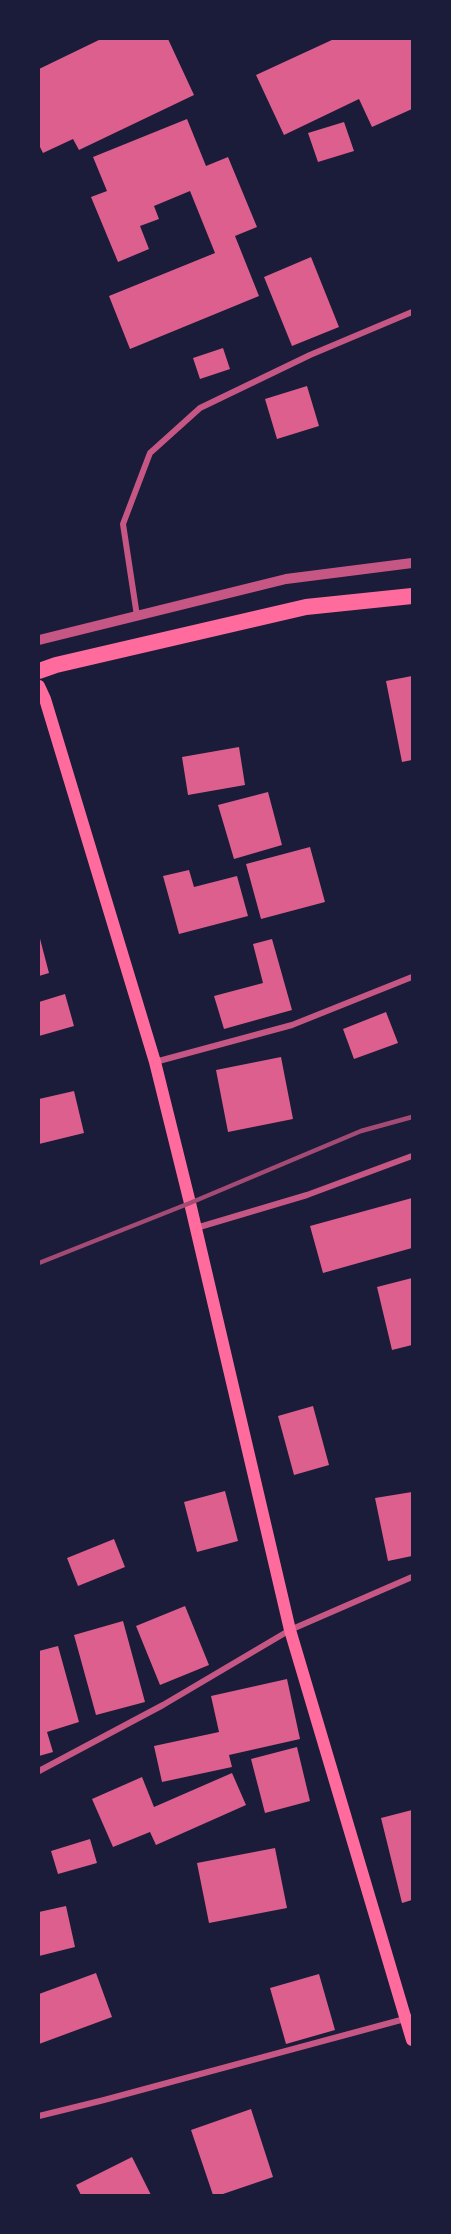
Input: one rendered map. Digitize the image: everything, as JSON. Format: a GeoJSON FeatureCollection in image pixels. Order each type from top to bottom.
{"type":"FeatureCollection","features":[{"type":"Feature","properties":{"kind":"highway"},"geometry":{"type":"LineString","coordinates":[[39,671],[67,662],[306,607],[412,596]]}},
{"type":"Feature","properties":{"kind":"main road"},"geometry":{"type":"LineString","coordinates":[[39,686],[45,699],[155,1062],[290,1630],[409,2018],[412,2040]]}},
{"type":"Feature","properties":{"kind":"street"},"geometry":{"type":"LineString","coordinates":[[136,616],[123,524],[150,453],[200,408],[310,355],[412,312]]}},
{"type":"Feature","properties":{"kind":"street"},"geometry":{"type":"LineString","coordinates":[[39,640],[286,579],[412,563]]}},
{"type":"Feature","properties":{"kind":"street"},"geometry":{"type":"LineString","coordinates":[[155,1062],[292,1024],[412,977]]}},
{"type":"Feature","properties":{"kind":"street"},"geometry":{"type":"LineString","coordinates":[[196,1228],[308,1195],[412,1156]]}},
{"type":"Feature","properties":{"kind":"street"},"geometry":{"type":"LineString","coordinates":[[39,1771],[164,1705],[290,1630],[412,1577]]}},
{"type":"Feature","properties":{"kind":"street"},"geometry":{"type":"LineString","coordinates":[[39,2116],[409,2018]]}},
{"type":"Feature","properties":{"kind":"building"},"geometry":{"type":"Polygon","coordinates":[[[101,39],[168,39],[194,95],[79,150],[73,139],[43,153],[39,145],[39,69],[101,39]]]}},
{"type":"Feature","properties":{"kind":"building"},"geometry":{"type":"Polygon","coordinates":[[[334,39],[412,39],[412,109],[372,127],[359,99],[284,135],[256,75],[334,39]]]}},
{"type":"Feature","properties":{"kind":"building"},"geometry":{"type":"Polygon","coordinates":[[[187,119],[206,166],[228,157],[257,227],[235,236],[259,296],[130,349],[109,296],[215,253],[190,191],[154,206],[159,219],[140,226],[149,249],[118,262],[91,197],[107,191],[93,157],[187,119]]]}},
{"type":"Feature","properties":{"kind":"building"},"geometry":{"type":"Polygon","coordinates":[[[344,122],[354,151],[318,162],[308,133],[344,122]]]}},
{"type":"Feature","properties":{"kind":"building"},"geometry":{"type":"Polygon","coordinates":[[[311,257],[339,327],[292,346],[264,277],[311,257]]]}},
{"type":"Feature","properties":{"kind":"building"},"geometry":{"type":"Polygon","coordinates":[[[223,348],[230,369],[200,379],[193,358],[223,348]]]}},
{"type":"Feature","properties":{"kind":"building"},"geometry":{"type":"Polygon","coordinates":[[[307,386],[319,426],[277,439],[265,399],[307,386]]]}},
{"type":"Feature","properties":{"kind":"building"},"geometry":{"type":"Polygon","coordinates":[[[412,676],[412,760],[402,762],[386,681],[412,676]]]}},
{"type":"Feature","properties":{"kind":"building"},"geometry":{"type":"Polygon","coordinates":[[[239,747],[245,785],[188,795],[182,757],[239,747]]]}},
{"type":"Feature","properties":{"kind":"building"},"geometry":{"type":"Polygon","coordinates":[[[268,792],[282,845],[234,859],[218,805],[268,792]]]}},
{"type":"Feature","properties":{"kind":"building"},"geometry":{"type":"Polygon","coordinates":[[[310,847],[325,902],[261,919],[246,864],[310,847]]]}},
{"type":"Feature","properties":{"kind":"building"},"geometry":{"type":"Polygon","coordinates":[[[189,870],[194,887],[237,876],[248,916],[179,934],[163,876],[189,870]]]}},
{"type":"Feature","properties":{"kind":"building"},"geometry":{"type":"Polygon","coordinates":[[[39,935],[49,973],[39,976],[39,935]]]}},
{"type":"Feature","properties":{"kind":"building"},"geometry":{"type":"Polygon","coordinates":[[[272,939],[292,1010],[224,1029],[214,996],[263,983],[253,944],[272,939]]]}},
{"type":"Feature","properties":{"kind":"building"},"geometry":{"type":"Polygon","coordinates":[[[65,994],[74,1026],[39,1036],[39,1002],[65,994]]]}},
{"type":"Feature","properties":{"kind":"building"},"geometry":{"type":"Polygon","coordinates":[[[386,1012],[398,1043],[354,1059],[343,1029],[386,1012]]]}},
{"type":"Feature","properties":{"kind":"building"},"geometry":{"type":"Polygon","coordinates":[[[281,1057],[293,1119],[228,1132],[216,1070],[281,1057]]]}},
{"type":"Feature","properties":{"kind":"building"},"geometry":{"type":"Polygon","coordinates":[[[74,1091],[84,1133],[39,1144],[39,1099],[74,1091]]]}},
{"type":"Feature","properties":{"kind":"building"},"geometry":{"type":"Polygon","coordinates":[[[412,1198],[412,1248],[323,1273],[310,1226],[412,1198]]]}},
{"type":"Feature","properties":{"kind":"building"},"geometry":{"type":"Polygon","coordinates":[[[412,1278],[412,1345],[392,1350],[377,1287],[412,1278]]]}},
{"type":"Feature","properties":{"kind":"building"},"geometry":{"type":"Polygon","coordinates":[[[313,1406],[329,1465],[294,1475],[278,1416],[313,1406]]]}},
{"type":"Feature","properties":{"kind":"building"},"geometry":{"type":"Polygon","coordinates":[[[225,1491],[238,1541],[197,1552],[184,1502],[225,1491]]]}},
{"type":"Feature","properties":{"kind":"building"},"geometry":{"type":"Polygon","coordinates":[[[412,1492],[412,1556],[388,1561],[375,1498],[412,1492]]]}},
{"type":"Feature","properties":{"kind":"building"},"geometry":{"type":"Polygon","coordinates":[[[114,1539],[125,1567],[78,1586],[67,1558],[114,1539]]]}},
{"type":"Feature","properties":{"kind":"building"},"geometry":{"type":"Polygon","coordinates":[[[185,1606],[209,1665],[160,1685],[136,1626],[185,1606]]]}},
{"type":"Feature","properties":{"kind":"building"},"geometry":{"type":"Polygon","coordinates":[[[123,1621],[145,1702],[96,1715],[74,1635],[123,1621]]]}},
{"type":"Feature","properties":{"kind":"building"},"geometry":{"type":"Polygon","coordinates":[[[58,1646],[79,1722],[47,1732],[53,1752],[39,1756],[39,1651],[58,1646]]]}},
{"type":"Feature","properties":{"kind":"building"},"geometry":{"type":"Polygon","coordinates":[[[287,1679],[300,1739],[229,1755],[232,1767],[162,1782],[154,1746],[219,1732],[211,1696],[287,1679]]]}},
{"type":"Feature","properties":{"kind":"building"},"geometry":{"type":"Polygon","coordinates":[[[297,1747],[310,1801],[265,1813],[251,1759],[297,1747]]]}},
{"type":"Feature","properties":{"kind":"building"},"geometry":{"type":"Polygon","coordinates":[[[232,1773],[246,1805],[156,1845],[150,1832],[113,1847],[92,1799],[142,1777],[154,1807],[232,1773]]]}},
{"type":"Feature","properties":{"kind":"building"},"geometry":{"type":"Polygon","coordinates":[[[412,1810],[412,1900],[402,1903],[381,1818],[412,1810]]]}},
{"type":"Feature","properties":{"kind":"building"},"geometry":{"type":"Polygon","coordinates":[[[90,1839],[97,1863],[58,1874],[51,1851],[90,1839]]]}},
{"type":"Feature","properties":{"kind":"building"},"geometry":{"type":"Polygon","coordinates":[[[275,1848],[287,1908],[209,1923],[197,1863],[275,1848]]]}},
{"type":"Feature","properties":{"kind":"building"},"geometry":{"type":"Polygon","coordinates":[[[66,1906],[75,1947],[39,1956],[39,1912],[66,1906]]]}},
{"type":"Feature","properties":{"kind":"building"},"geometry":{"type":"Polygon","coordinates":[[[96,1973],[112,2017],[39,2044],[39,1994],[96,1973]]]}},
{"type":"Feature","properties":{"kind":"building"},"geometry":{"type":"Polygon","coordinates":[[[319,1974],[335,2030],[286,2044],[270,1988],[319,1974]]]}},
{"type":"Feature","properties":{"kind":"building"},"geometry":{"type":"Polygon","coordinates":[[[251,2109],[273,2177],[220,2195],[213,2195],[191,2130],[251,2109]]]}},
{"type":"Feature","properties":{"kind":"building"},"geometry":{"type":"Polygon","coordinates":[[[132,2157],[151,2195],[81,2195],[76,2185],[132,2157]]]}},
{"type":"Feature","properties":{"kind":"railway"},"geometry":{"type":"LineString","coordinates":[[39,1263],[361,1131],[412,1117]]}}]}
